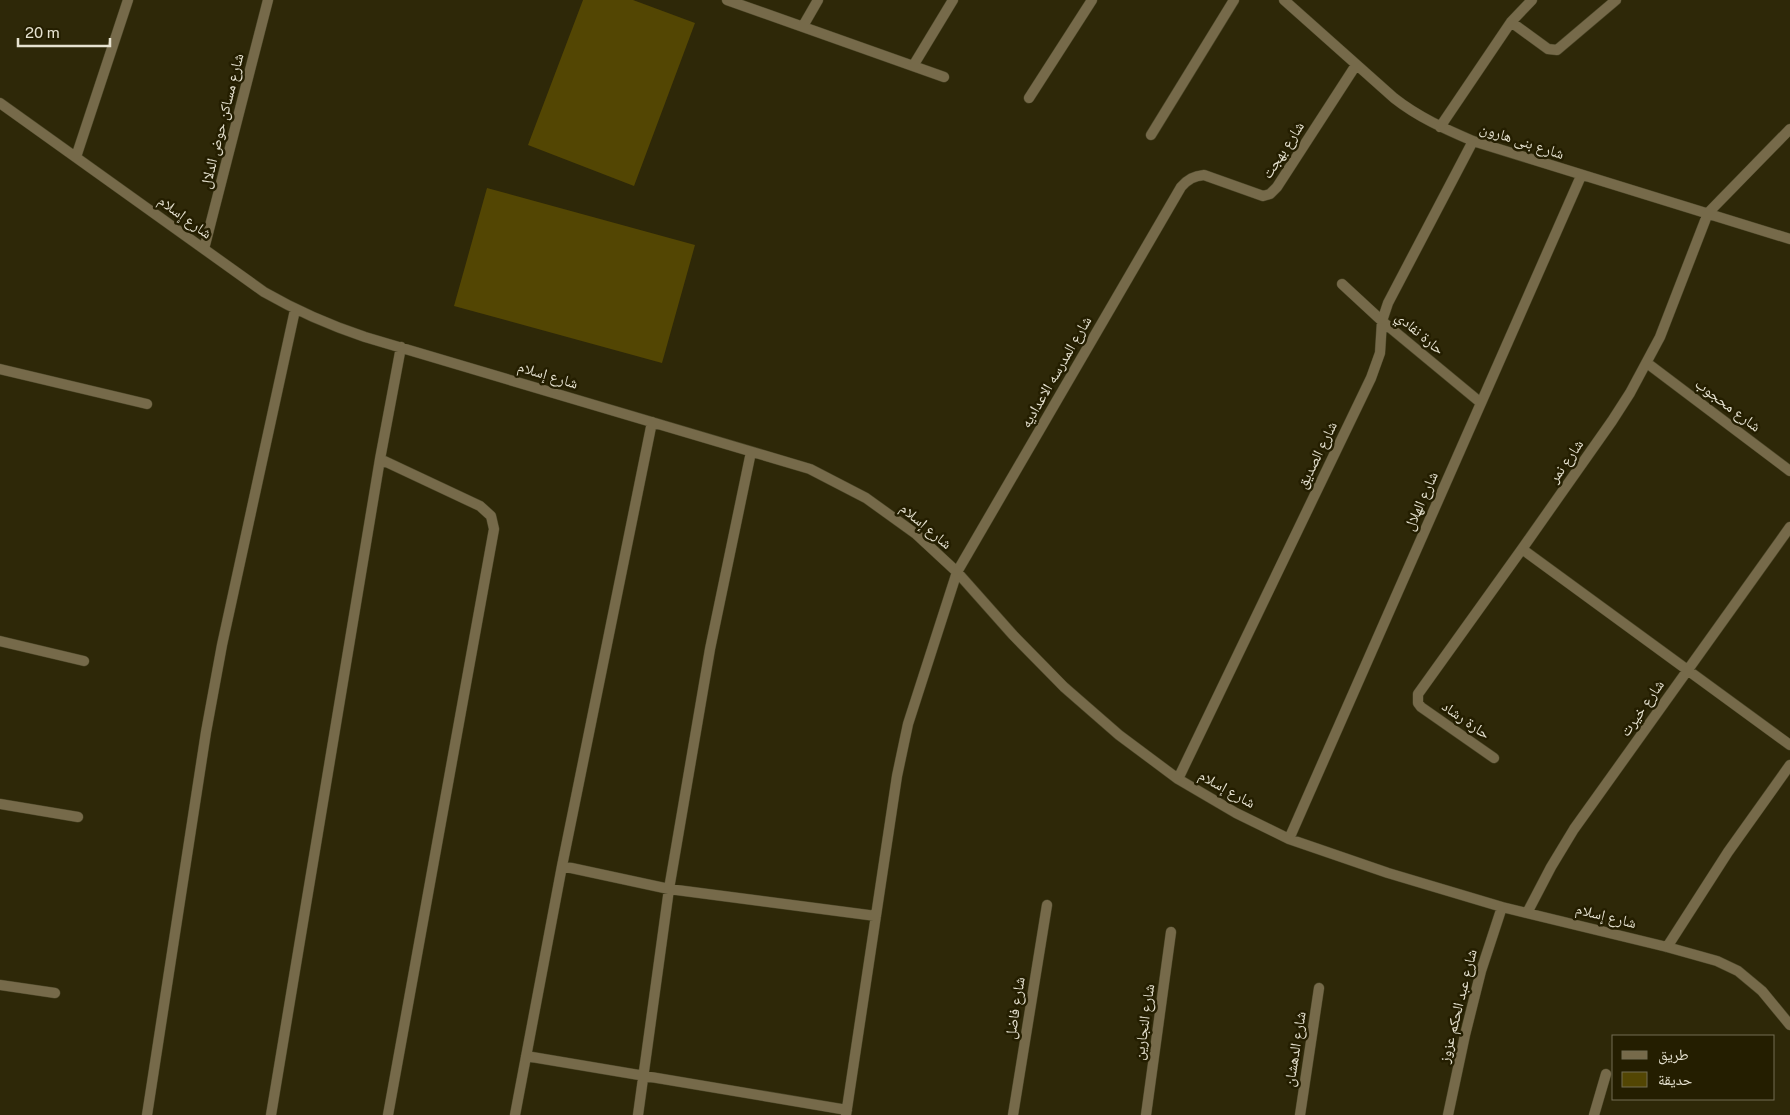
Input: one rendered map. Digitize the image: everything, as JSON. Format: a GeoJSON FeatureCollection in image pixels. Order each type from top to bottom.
{"type":"FeatureCollection","features":[{"type":"Feature","properties":{"kind":"street"},"geometry":{"type":"LineString","coordinates":[[76,156],[128,0]]}},
{"type":"Feature","properties":{"kind":"street","name":"شارع مساكن حوض الدلال"},"geometry":{"type":"LineString","coordinates":[[204,249],[268,0]]}},
{"type":"Feature","properties":{"kind":"street"},"geometry":{"type":"LineString","coordinates":[[727,0],[944,77]]}},
{"type":"Feature","properties":{"kind":"street"},"geometry":{"type":"LineString","coordinates":[[803,26],[818,0]]}},
{"type":"Feature","properties":{"kind":"street"},"geometry":{"type":"LineString","coordinates":[[913,66],[953,0]]}},
{"type":"Feature","properties":{"kind":"street"},"geometry":{"type":"LineString","coordinates":[[1029,98],[1092,0]]}},
{"type":"Feature","properties":{"kind":"street"},"geometry":{"type":"LineString","coordinates":[[1151,135],[1234,0]]}},
{"type":"Feature","properties":{"kind":"street"},"geometry":{"type":"LineString","coordinates":[[1440,126],[1511,22],[1532,0]]}},
{"type":"Feature","properties":{"kind":"street"},"geometry":{"type":"LineString","coordinates":[[1511,22],[1548,49],[1557,50],[1616,0]]}},
{"type":"Feature","properties":{"kind":"street","name":"شارع بنى هارون"},"geometry":{"type":"LineString","coordinates":[[1288,1],[1356,65],[1412,112],[1440,126],[1473,141],[1790,240]]}},
{"type":"Feature","properties":{"kind":"street","name":"شارع بهجت"},"geometry":{"type":"LineString","coordinates":[[1181,186],[1195,176],[1204,175],[1263,196],[1270,194],[1277,187],[1356,65]]}},
{"type":"Feature","properties":{"kind":"street","name":"شارع إسلام"},"geometry":{"type":"LineString","coordinates":[[0,102],[264,292],[295,310],[330,325],[810,470],[866,498],[916,534],[958,572],[1013,636],[1064,687],[1120,735],[1178,779],[1236,813],[1289,839],[1388,873],[1527,913],[1717,961],[1738,971],[1762,992],[1789,1022]]}},
{"type":"Feature","properties":{"kind":"street"},"geometry":{"type":"LineString","coordinates":[[1708,213],[1790,129]]}},
{"type":"Feature","properties":{"kind":"street","name":"شارع الصديق"},"geometry":{"type":"LineString","coordinates":[[1178,779],[1371,378],[1380,353],[1382,320],[1388,303],[1473,141]]}},
{"type":"Feature","properties":{"kind":"street","name":"شارع الهلال"},"geometry":{"type":"LineString","coordinates":[[1289,839],[1581,176]]}},
{"type":"Feature","properties":{"kind":"street","name":"شارع المدرسه الاعداديه"},"geometry":{"type":"LineString","coordinates":[[846,1112],[897,776],[908,724],[958,572],[1181,186]]}},
{"type":"Feature","properties":{"kind":"street","name":"شارع نمر"},"geometry":{"type":"LineString","coordinates":[[1421,707],[1418,703],[1418,694],[1612,421],[1647,363],[1671,310],[1708,213]]}},
{"type":"Feature","properties":{"kind":"street","name":"حارة نفادي"},"geometry":{"type":"LineString","coordinates":[[1342,284],[1481,403]]}},
{"type":"Feature","properties":{"kind":"street"},"geometry":{"type":"LineString","coordinates":[[147,1115],[206,732],[222,645],[295,310]]}},
{"type":"Feature","properties":{"kind":"street"},"geometry":{"type":"LineString","coordinates":[[271,1115],[380,459],[401,347]]}},
{"type":"Feature","properties":{"kind":"street","name":"شارع محجوب"},"geometry":{"type":"LineString","coordinates":[[1647,363],[1790,471]]}},
{"type":"Feature","properties":{"kind":"street"},"geometry":{"type":"LineString","coordinates":[[0,369],[147,404]]}},
{"type":"Feature","properties":{"kind":"street"},"geometry":{"type":"LineString","coordinates":[[515,1115],[562,866],[652,422]]}},
{"type":"Feature","properties":{"kind":"street"},"geometry":{"type":"LineString","coordinates":[[638,1115],[669,889],[710,649],[751,452]]}},
{"type":"Feature","properties":{"kind":"street"},"geometry":{"type":"LineString","coordinates":[[380,459],[480,506],[491,516],[494,529],[388,1115]]}},
{"type":"Feature","properties":{"kind":"street","name":"شارع خيرت"},"geometry":{"type":"LineString","coordinates":[[1527,913],[1551,867],[1574,829],[1790,527]]}},
{"type":"Feature","properties":{"kind":"street"},"geometry":{"type":"LineString","coordinates":[[1522,549],[1790,745]]}},
{"type":"Feature","properties":{"kind":"street"},"geometry":{"type":"LineString","coordinates":[[0,641],[84,661]]}},
{"type":"Feature","properties":{"kind":"street","name":"حارة رشاد"},"geometry":{"type":"LineString","coordinates":[[1421,707],[1494,758]]}},
{"type":"Feature","properties":{"kind":"street"},"geometry":{"type":"LineString","coordinates":[[1667,947],[1728,852],[1790,765]]}},
{"type":"Feature","properties":{"kind":"street"},"geometry":{"type":"LineString","coordinates":[[0,804],[78,817]]}},
{"type":"Feature","properties":{"kind":"street"},"geometry":{"type":"LineString","coordinates":[[562,866],[669,889],[876,916]]}},
{"type":"Feature","properties":{"kind":"street","name":"شارع فاضل"},"geometry":{"type":"LineString","coordinates":[[1013,1115],[1047,905]]}},
{"type":"Feature","properties":{"kind":"street","name":"شارع عبد الحكم عزوز"},"geometry":{"type":"LineString","coordinates":[[1448,1115],[1476,989],[1502,906]]}},
{"type":"Feature","properties":{"kind":"street","name":"شارع النجارين"},"geometry":{"type":"LineString","coordinates":[[1146,1115],[1171,932]]}},
{"type":"Feature","properties":{"kind":"street"},"geometry":{"type":"LineString","coordinates":[[0,985],[55,993]]}},
{"type":"Feature","properties":{"kind":"street","name":"شارع الدهشان"},"geometry":{"type":"LineString","coordinates":[[1300,1115],[1319,988]]}},
{"type":"Feature","properties":{"kind":"street"},"geometry":{"type":"LineString","coordinates":[[526,1056],[644,1075],[846,1112]]}},
{"type":"Feature","properties":{"kind":"street"},"geometry":{"type":"LineString","coordinates":[[1594,1115],[1606,1074]]}},
{"type":"Feature","properties":{"kind":"green space"},"geometry":{"type":"Polygon","coordinates":[[[583,0],[633,0],[695,23],[634,186],[528,145],[583,0]]]}},
{"type":"Feature","properties":{"kind":"green space"},"geometry":{"type":"Polygon","coordinates":[[[487,188],[695,245],[662,363],[454,306],[487,188]]]}}]}
